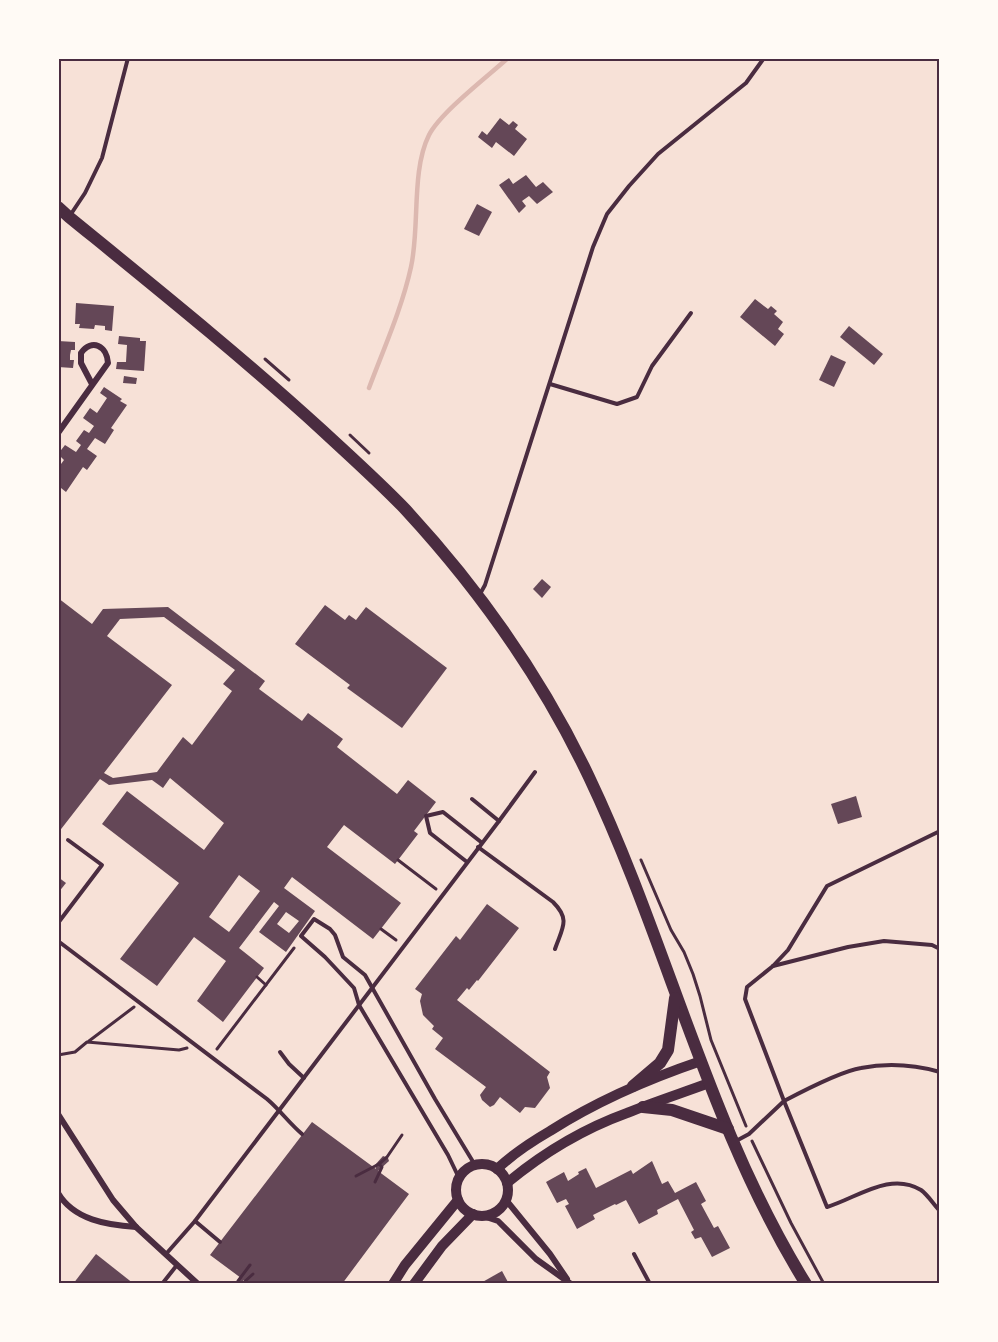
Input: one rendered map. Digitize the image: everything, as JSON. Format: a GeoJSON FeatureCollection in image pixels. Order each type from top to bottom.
{"type":"FeatureCollection","features":[{"type":"Feature","properties":{"kind":"main road"},"geometry":{"type":"LineString","coordinates":[[58,207],[64,215],[268,381],[362,467],[422,529],[479,598],[541,689],[588,775],[607,816],[728,1129],[759,1197],[806,1284]]}},
{"type":"Feature","properties":{"kind":"main road"},"geometry":{"type":"LineString","coordinates":[[633,1086],[660,1063],[668,1050],[676,994]]}},
{"type":"Feature","properties":{"kind":"main road"},"geometry":{"type":"LineString","coordinates":[[643,1107],[672,1110],[728,1129]]}},
{"type":"Feature","properties":{"kind":"street"},"geometry":{"type":"LineString","coordinates":[[58,433],[108,363],[107,353],[102,348],[93,345],[84,348],[81,353],[81,363],[92,384]]}},
{"type":"Feature","properties":{"kind":"street"},"geometry":{"type":"LineString","coordinates":[[497,1168],[515,1153],[573,1116],[633,1086],[700,1061]]}},
{"type":"Feature","properties":{"kind":"street"},"geometry":{"type":"LineString","coordinates":[[507,1182],[533,1161],[553,1149],[617,1117],[709,1083]]}},
{"type":"Feature","properties":{"kind":"street"},"geometry":{"type":"LineString","coordinates":[[58,1114],[113,1200],[136,1227],[198,1284]]}},
{"type":"Feature","properties":{"kind":"street"},"geometry":{"type":"LineString","coordinates":[[414,1284],[442,1246],[478,1215],[492,1214],[501,1209],[506,1200],[507,1182],[497,1168],[490,1165],[475,1165],[459,1178],[456,1189],[458,1200],[464,1209],[478,1215],[498,1221],[536,1259],[570,1283]]}},
{"type":"Feature","properties":{"kind":"street"},"geometry":{"type":"LineString","coordinates":[[58,1193],[70,1209],[88,1217],[111,1225],[136,1227]]}},
{"type":"Feature","properties":{"kind":"street"},"geometry":{"type":"LineString","coordinates":[[393,1284],[405,1265],[458,1200]]}},
{"type":"Feature","properties":{"kind":"street"},"geometry":{"type":"LineString","coordinates":[[506,1200],[550,1254],[570,1283]]}},
{"type":"Feature","properties":{"kind":"lane"},"geometry":{"type":"LineString","coordinates":[[64,215],[85,193],[102,158],[128,58]]}},
{"type":"Feature","properties":{"kind":"lane"},"geometry":{"type":"LineString","coordinates":[[479,598],[593,247],[608,214],[658,154],[746,83],[764,58]]}},
{"type":"Feature","properties":{"kind":"lane"},"geometry":{"type":"LineString","coordinates":[[550,384],[617,404],[637,397],[652,366],[692,313]]}},
{"type":"Feature","properties":{"kind":"lane"},"geometry":{"type":"LineString","coordinates":[[166,1255],[195,1221],[535,772]]}},
{"type":"Feature","properties":{"kind":"lane"},"geometry":{"type":"LineString","coordinates":[[472,799],[499,821]]}},
{"type":"Feature","properties":{"kind":"lane"},"geometry":{"type":"LineString","coordinates":[[467,862],[430,833],[426,816],[443,813],[560,908],[564,916],[564,924],[555,949]]}},
{"type":"Feature","properties":{"kind":"lane"},"geometry":{"type":"LineString","coordinates":[[939,831],[827,886],[788,950],[773,966],[747,987],[745,999],[827,1207],[880,1186],[899,1182],[921,1191],[939,1211]]}},
{"type":"Feature","properties":{"kind":"lane"},"geometry":{"type":"LineString","coordinates":[[58,923],[102,865],[69,840]]}},
{"type":"Feature","properties":{"kind":"lane"},"geometry":{"type":"LineString","coordinates":[[459,1178],[448,1155],[358,1005],[354,988],[325,957],[301,936],[314,919],[330,929],[335,935],[343,957],[366,975],[435,1099],[475,1165]]}},
{"type":"Feature","properties":{"kind":"lane"},"geometry":{"type":"LineString","coordinates":[[58,941],[279,1109],[285,1119],[302,1134]]}},
{"type":"Feature","properties":{"kind":"lane"},"geometry":{"type":"LineString","coordinates":[[773,966],[848,947],[884,941],[932,945],[939,949]]}},
{"type":"Feature","properties":{"kind":"lane"},"geometry":{"type":"LineString","coordinates":[[280,1052],[304,1078]]}},
{"type":"Feature","properties":{"kind":"lane"},"geometry":{"type":"LineString","coordinates":[[734,1142],[749,1134],[784,1101],[860,1068],[920,1066],[939,1072]]}},
{"type":"Feature","properties":{"kind":"lane"},"geometry":{"type":"LineString","coordinates":[[195,1221],[220,1242]]}},
{"type":"Feature","properties":{"kind":"lane"},"geometry":{"type":"LineString","coordinates":[[634,1254],[650,1284]]}},
{"type":"Feature","properties":{"kind":"lane"},"geometry":{"type":"LineString","coordinates":[[162,1284],[177,1265]]}},
{"type":"Feature","properties":{"kind":"path"},"geometry":{"type":"LineString","coordinates":[[261,356],[293,384]]}},
{"type":"Feature","properties":{"kind":"path"},"geometry":{"type":"LineString","coordinates":[[346,432],[369,453]]}},
{"type":"Feature","properties":{"kind":"path"},"geometry":{"type":"LineString","coordinates":[[640,856],[671,930],[693,974],[711,1040],[749,1134],[824,1284]]}},
{"type":"Feature","properties":{"kind":"path"},"geometry":{"type":"LineString","coordinates":[[398,860],[442,894]]}},
{"type":"Feature","properties":{"kind":"path"},"geometry":{"type":"LineString","coordinates":[[381,928],[404,946]]}},
{"type":"Feature","properties":{"kind":"path"},"geometry":{"type":"LineString","coordinates":[[211,1057],[294,948]]}},
{"type":"Feature","properties":{"kind":"path"},"geometry":{"type":"LineString","coordinates":[[257,977],[266,985]]}},
{"type":"Feature","properties":{"kind":"path"},"geometry":{"type":"LineString","coordinates":[[58,1055],[75,1052],[141,1003]]}},
{"type":"Feature","properties":{"kind":"path"},"geometry":{"type":"LineString","coordinates":[[87,1042],[179,1050],[197,1046]]}},
{"type":"Feature","properties":{"kind":"path"},"geometry":{"type":"LineString","coordinates":[[356,1176],[387,1157],[402,1135]]}},
{"type":"Feature","properties":{"kind":"path"},"geometry":{"type":"LineString","coordinates":[[375,1182],[382,1167],[379,1164]]}},
{"type":"Feature","properties":{"kind":"path"},"geometry":{"type":"LineString","coordinates":[[250,1265],[238,1281],[242,1284],[253,1274]]}},
{"type":"Feature","properties":{"kind":"building"},"geometry":{"type":"Polygon","coordinates":[[[500,118],[509,125],[513,121],[518,125],[515,129],[527,139],[514,156],[496,142],[492,148],[478,137],[482,131],[487,135],[500,118]]]}},
{"type":"Feature","properties":{"kind":"building"},"geometry":{"type":"Polygon","coordinates":[[[526,175],[536,187],[543,182],[553,192],[537,204],[529,196],[522,201],[526,206],[519,213],[499,185],[509,178],[513,184],[526,175]]]}},
{"type":"Feature","properties":{"kind":"building"},"geometry":{"type":"Polygon","coordinates":[[[477,204],[492,212],[479,236],[464,229],[477,204]]]}},
{"type":"Feature","properties":{"kind":"building"},"geometry":{"type":"Polygon","coordinates":[[[755,299],[768,309],[771,306],[777,311],[774,314],[783,322],[778,329],[784,334],[775,346],[740,317],[755,299]]]}},
{"type":"Feature","properties":{"kind":"building"},"geometry":{"type":"Polygon","coordinates":[[[76,303],[114,306],[112,331],[105,330],[105,326],[95,325],[94,329],[79,328],[80,324],[75,324],[76,303]]]}},
{"type":"Feature","properties":{"kind":"building"},"geometry":{"type":"Polygon","coordinates":[[[849,326],[883,354],[874,365],[840,337],[849,326]]]}},
{"type":"Feature","properties":{"kind":"building"},"geometry":{"type":"Polygon","coordinates":[[[119,336],[140,338],[140,341],[146,341],[144,371],[116,369],[117,362],[126,362],[127,345],[118,344],[119,336]]]}},
{"type":"Feature","properties":{"kind":"building"},"geometry":{"type":"Polygon","coordinates":[[[58,341],[75,342],[75,350],[71,350],[70,355],[70,360],[74,360],[73,368],[58,367],[58,341]]]}},
{"type":"Feature","properties":{"kind":"building"},"geometry":{"type":"Polygon","coordinates":[[[831,355],[846,362],[834,387],[819,380],[831,355]]]}},
{"type":"Feature","properties":{"kind":"building"},"geometry":{"type":"Polygon","coordinates":[[[124,376],[137,378],[136,384],[123,383],[124,376]]]}},
{"type":"Feature","properties":{"kind":"building"},"geometry":{"type":"Polygon","coordinates":[[[104,387],[127,405],[111,428],[114,430],[105,444],[95,438],[87,449],[97,456],[87,470],[83,467],[66,492],[61,488],[58,492],[58,468],[64,460],[58,454],[65,445],[76,452],[81,445],[76,441],[84,430],[89,433],[94,426],[83,418],[90,408],[97,413],[107,398],[100,393],[104,387]]]}},
{"type":"Feature","properties":{"kind":"building"},"geometry":{"type":"Polygon","coordinates":[[[542,579],[551,587],[542,598],[533,589],[542,579]]]}},
{"type":"Feature","properties":{"kind":"building"},"geometry":{"type":"Polygon","coordinates":[[[58,598],[92,624],[103,609],[168,607],[265,681],[259,689],[302,721],[308,713],[343,739],[337,747],[397,794],[408,780],[436,802],[414,831],[418,834],[395,864],[344,825],[327,847],[401,903],[373,939],[292,877],[284,888],[315,911],[286,952],[259,932],[279,906],[274,902],[239,948],[264,968],[223,1022],[197,1001],[226,961],[194,937],[157,986],[120,959],[179,883],[102,824],[127,791],[204,850],[224,823],[170,778],[163,788],[152,780],[109,785],[100,779],[58,833],[58,598]],[[164,617],[120,619],[107,636],[172,685],[104,773],[113,778],[157,772],[183,737],[192,745],[232,691],[223,684],[235,670],[164,617]],[[239,875],[209,917],[229,932],[260,891],[239,875]],[[286,912],[277,924],[289,933],[299,921],[286,912]]]}},
{"type":"Feature","properties":{"kind":"building"},"geometry":{"type":"Polygon","coordinates":[[[325,605],[345,620],[349,615],[356,620],[366,607],[447,668],[402,728],[347,688],[350,685],[295,644],[325,605]]]}},
{"type":"Feature","properties":{"kind":"building"},"geometry":{"type":"Polygon","coordinates":[[[856,796],[862,817],[838,824],[831,804],[856,796]]]}},
{"type":"Feature","properties":{"kind":"building"},"geometry":{"type":"Polygon","coordinates":[[[58,877],[66,883],[58,893],[58,877]]]}},
{"type":"Feature","properties":{"kind":"building"},"geometry":{"type":"Polygon","coordinates":[[[487,904],[519,928],[478,981],[469,990],[467,988],[457,1000],[550,1072],[547,1077],[550,1088],[535,1108],[525,1107],[520,1113],[500,1097],[490,1107],[480,1095],[486,1087],[435,1049],[443,1038],[432,1029],[434,1026],[423,1015],[420,1001],[422,994],[415,989],[456,936],[460,940],[487,904]]]}},
{"type":"Feature","properties":{"kind":"building"},"geometry":{"type":"Polygon","coordinates":[[[312,1122],[376,1169],[375,1165],[383,1156],[388,1158],[389,1161],[378,1171],[409,1194],[342,1284],[248,1284],[243,1280],[243,1284],[234,1284],[241,1278],[210,1255],[312,1122]]]}},
{"type":"Feature","properties":{"kind":"building"},"geometry":{"type":"Polygon","coordinates":[[[652,1161],[662,1184],[668,1181],[675,1193],[696,1182],[706,1201],[701,1204],[714,1228],[718,1226],[730,1248],[712,1257],[701,1237],[695,1239],[691,1232],[694,1230],[678,1199],[657,1210],[658,1214],[639,1224],[626,1200],[593,1215],[595,1219],[577,1229],[565,1206],[569,1204],[566,1199],[557,1203],[546,1182],[564,1172],[568,1181],[586,1168],[596,1188],[631,1170],[633,1174],[652,1161]]]}},
{"type":"Feature","properties":{"kind":"building"},"geometry":{"type":"Polygon","coordinates":[[[96,1254],[134,1284],[73,1284],[96,1254]]]}},
{"type":"Feature","properties":{"kind":"building"},"geometry":{"type":"Polygon","coordinates":[[[502,1271],[509,1284],[479,1284],[502,1271]]]}},
{"type":"Feature","properties":{"kind":"waterway"},"geometry":{"type":"LineString","coordinates":[[369,388],[398,313],[411,267],[423,149],[429,135],[443,116],[508,58]]}}]}
